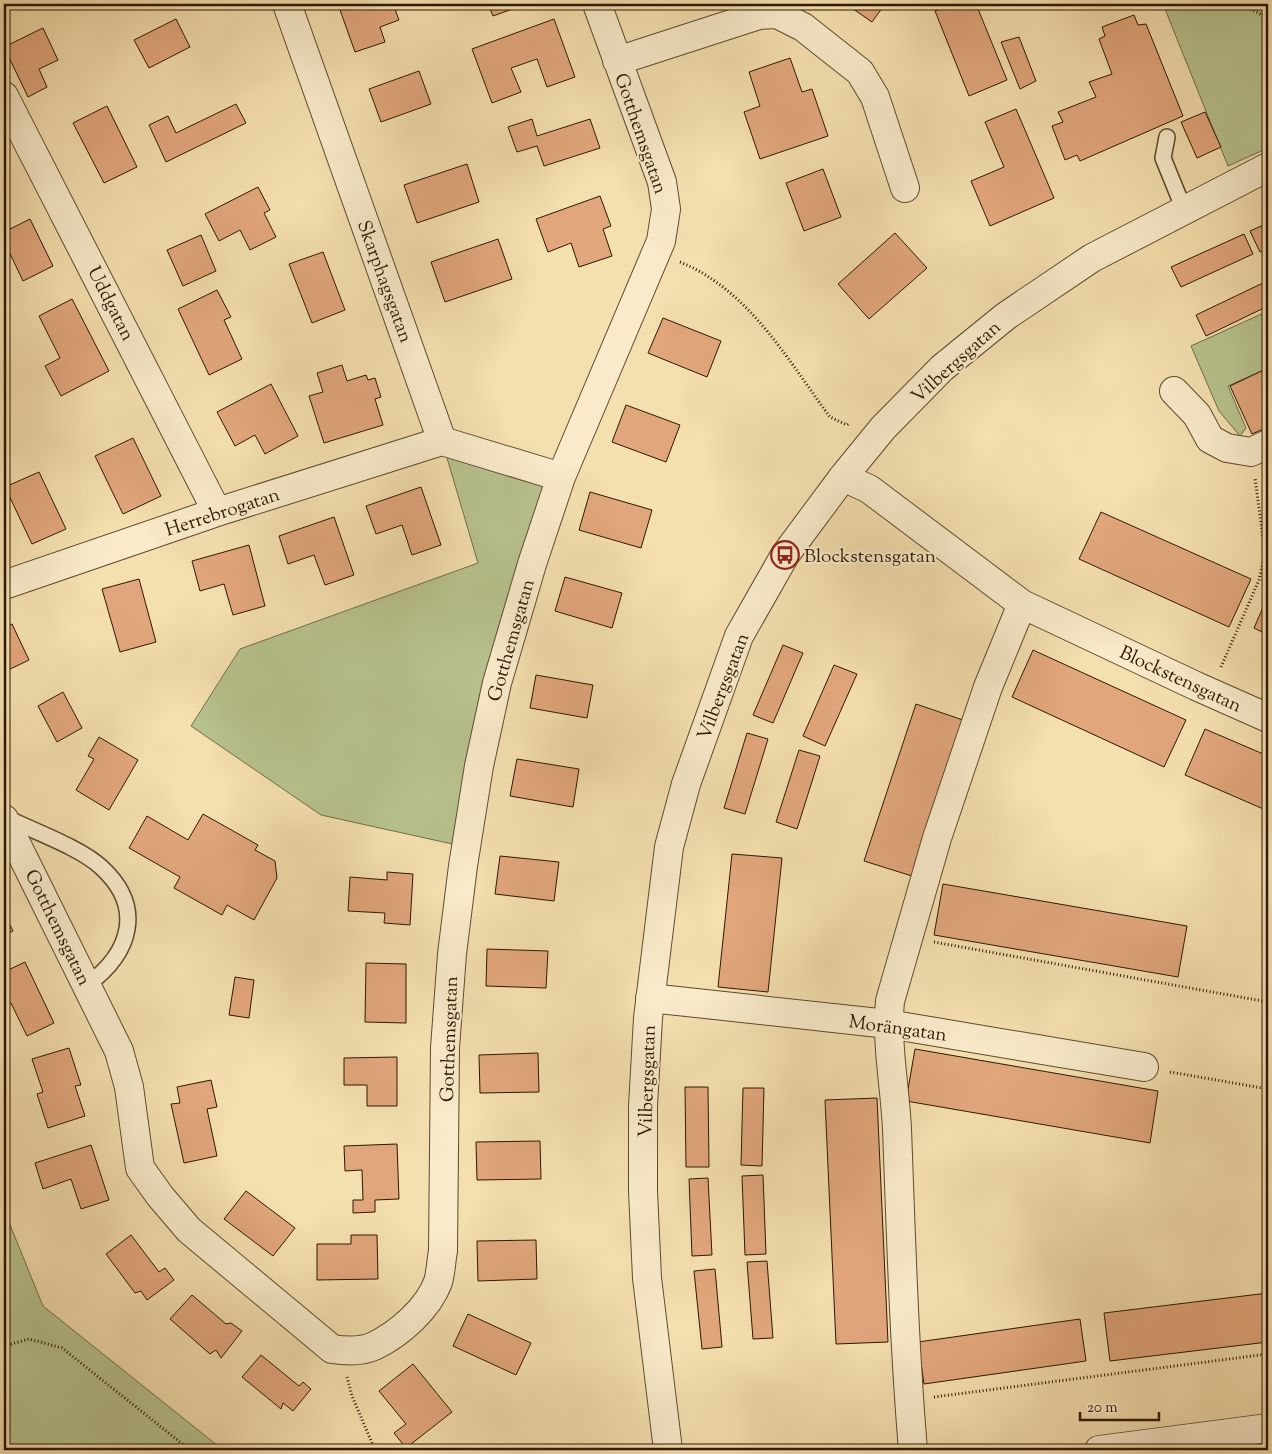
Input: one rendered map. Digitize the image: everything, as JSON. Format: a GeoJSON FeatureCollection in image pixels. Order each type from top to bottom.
{"type":"FeatureCollection","features":[{"type":"Feature","properties":{"kind":"street","name":"Skarphagsgatan"},"geometry":{"type":"LineString","coordinates":[[287,4],[442,441]]}},
{"type":"Feature","properties":{"kind":"street","name":"Gotthemsgatan"},"geometry":{"type":"LineString","coordinates":[[4,818],[120,1051],[129,1087],[140,1168],[189,1230],[332,1349],[349,1351],[372,1347],[411,1320],[427,1303],[438,1281],[442,1251],[445,1048],[452,954],[463,866],[479,766],[497,683],[532,564],[561,477],[661,241],[666,209],[662,182],[597,4]]}},
{"type":"Feature","properties":{"kind":"street","name":"Gotthemsgatan"},"geometry":{"type":"LineString","coordinates":[[617,60],[759,15],[777,14],[803,27],[860,72],[875,96],[905,188]]}},
{"type":"Feature","properties":{"kind":"street","name":"Uddgatan"},"geometry":{"type":"LineString","coordinates":[[4,96],[218,512]]}},
{"type":"Feature","properties":{"kind":"street","name":"Vilbergsgatan"},"geometry":{"type":"LineString","coordinates":[[668,1450],[647,1278],[644,1210],[643,1106],[650,998],[669,848],[686,784],[712,706],[739,636],[785,555],[843,477],[880,431],[942,368],[1006,316],[1092,258],[1185,212],[1268,167]]}},
{"type":"Feature","properties":{"kind":"street"},"geometry":{"type":"LineString","coordinates":[[1174,391],[1197,415],[1210,439],[1227,448],[1260,448]]}},
{"type":"Feature","properties":{"kind":"street"},"geometry":{"type":"LineString","coordinates":[[442,441],[561,477]]}},
{"type":"Feature","properties":{"kind":"street","name":"Herrebrogatan"},"geometry":{"type":"LineString","coordinates":[[4,585],[218,512],[442,441]]}},
{"type":"Feature","properties":{"kind":"street","name":"Blockstensgatan"},"geometry":{"type":"LineString","coordinates":[[843,477],[869,489],[1022,604],[1268,718]]}},
{"type":"Feature","properties":{"kind":"street"},"geometry":{"type":"LineString","coordinates":[[913,1450],[896,1110],[888,1024],[890,1001],[937,838],[988,687],[1022,604]]}},
{"type":"Feature","properties":{"kind":"street","name":"Morängatan"},"geometry":{"type":"LineString","coordinates":[[650,998],[888,1024],[1144,1067]]}},
{"type":"Feature","properties":{"kind":"street"},"geometry":{"type":"LineString","coordinates":[[1099,1450],[1268,1428]]}},
{"type":"Feature","properties":{"kind":"lane"},"geometry":{"type":"LineString","coordinates":[[1167,136],[1163,158],[1185,212]]}},
{"type":"Feature","properties":{"kind":"lane"},"geometry":{"type":"LineString","coordinates":[[4,818],[81,853],[101,867],[126,900],[129,924],[120,952],[105,972],[87,985]]}},
{"type":"Feature","properties":{"kind":"path"},"geometry":{"type":"LineString","coordinates":[[1241,4],[1268,18]]}},
{"type":"Feature","properties":{"kind":"path"},"geometry":{"type":"LineString","coordinates":[[656,253],[694,268],[718,281],[744,303],[830,417],[847,425],[862,414],[880,431]]}},
{"type":"Feature","properties":{"kind":"path"},"geometry":{"type":"LineString","coordinates":[[1211,693],[1231,641],[1259,580],[1265,553],[1260,448]]}},
{"type":"Feature","properties":{"kind":"path"},"geometry":{"type":"LineString","coordinates":[[908,938],[1268,1002]]}},
{"type":"Feature","properties":{"kind":"path"},"geometry":{"type":"LineString","coordinates":[[1144,1067],[1268,1089]]}},
{"type":"Feature","properties":{"kind":"path"},"geometry":{"type":"LineString","coordinates":[[4,1346],[29,1339],[62,1348],[190,1450]]}},
{"type":"Feature","properties":{"kind":"path"},"geometry":{"type":"LineString","coordinates":[[338,1350],[352,1396],[375,1450]]}},
{"type":"Feature","properties":{"kind":"path"},"geometry":{"type":"LineString","coordinates":[[909,1400],[1268,1354]]}},
{"type":"Feature","properties":{"kind":"green space"},"geometry":{"type":"Polygon","coordinates":[[[1103,4],[1268,4],[1268,148],[1228,166],[1165,9],[1103,4]]]}},
{"type":"Feature","properties":{"kind":"green space"},"geometry":{"type":"Polygon","coordinates":[[[1268,311],[1268,368],[1228,386],[1246,428],[1240,436],[1219,411],[1191,346],[1268,311]]]}},
{"type":"Feature","properties":{"kind":"green space"},"geometry":{"type":"Polygon","coordinates":[[[442,441],[561,477],[466,847],[321,815],[191,726],[240,649],[478,563],[442,441]]]}},
{"type":"Feature","properties":{"kind":"green space"},"geometry":{"type":"Polygon","coordinates":[[[4,1210],[43,1306],[223,1450],[4,1450],[4,1210]]]}},
{"type":"Feature","properties":{"kind":"building"},"geometry":{"type":"Polygon","coordinates":[[[346,4],[393,4],[399,20],[380,27],[385,42],[355,52],[339,7],[346,4]]]}},
{"type":"Feature","properties":{"kind":"building"},"geometry":{"type":"Polygon","coordinates":[[[488,4],[526,4],[493,16],[488,4]]]}},
{"type":"Feature","properties":{"kind":"building"},"geometry":{"type":"Polygon","coordinates":[[[846,4],[885,4],[872,22],[846,4]]]}},
{"type":"Feature","properties":{"kind":"building"},"geometry":{"type":"Polygon","coordinates":[[[953,4],[976,4],[1007,80],[969,96],[935,11],[953,4]]]}},
{"type":"Feature","properties":{"kind":"building"},"geometry":{"type":"Polygon","coordinates":[[[1134,15],[1138,25],[1146,24],[1183,116],[1080,161],[1077,155],[1065,160],[1052,126],[1063,122],[1058,112],[1096,97],[1089,82],[1112,74],[1099,39],[1105,36],[1102,27],[1134,15]]]}},
{"type":"Feature","properties":{"kind":"building"},"geometry":{"type":"Polygon","coordinates":[[[176,19],[190,47],[149,68],[134,40],[176,19]]]}},
{"type":"Feature","properties":{"kind":"building"},"geometry":{"type":"Polygon","coordinates":[[[554,19],[575,77],[547,87],[537,59],[511,68],[521,92],[492,103],[472,49],[554,19]]]}},
{"type":"Feature","properties":{"kind":"building"},"geometry":{"type":"Polygon","coordinates":[[[43,28],[58,60],[39,69],[47,87],[28,97],[4,47],[43,28]]]}},
{"type":"Feature","properties":{"kind":"building"},"geometry":{"type":"Polygon","coordinates":[[[1019,37],[1036,81],[1020,89],[1001,42],[1019,37]]]}},
{"type":"Feature","properties":{"kind":"building"},"geometry":{"type":"Polygon","coordinates":[[[790,58],[802,92],[812,89],[828,136],[760,159],[744,112],[760,106],[749,72],[790,58]]]}},
{"type":"Feature","properties":{"kind":"building"},"geometry":{"type":"Polygon","coordinates":[[[419,71],[431,104],[381,122],[369,89],[419,71]]]}},
{"type":"Feature","properties":{"kind":"building"},"geometry":{"type":"Polygon","coordinates":[[[236,104],[246,123],[166,162],[149,125],[168,116],[176,133],[236,104]]]}},
{"type":"Feature","properties":{"kind":"building"},"geometry":{"type":"Polygon","coordinates":[[[107,106],[137,167],[104,183],[73,123],[107,106]]]}},
{"type":"Feature","properties":{"kind":"building"},"geometry":{"type":"Polygon","coordinates":[[[1016,109],[1054,198],[990,226],[971,181],[1004,167],[985,122],[1016,109]]]}},
{"type":"Feature","properties":{"kind":"building"},"geometry":{"type":"Polygon","coordinates":[[[1205,112],[1221,147],[1197,158],[1181,122],[1205,112]]]}},
{"type":"Feature","properties":{"kind":"building"},"geometry":{"type":"Polygon","coordinates":[[[532,119],[537,136],[590,119],[600,148],[544,166],[537,146],[517,152],[508,127],[532,119]]]}},
{"type":"Feature","properties":{"kind":"building"},"geometry":{"type":"Polygon","coordinates":[[[467,164],[479,202],[417,223],[404,185],[467,164]]]}},
{"type":"Feature","properties":{"kind":"building"},"geometry":{"type":"Polygon","coordinates":[[[823,169],[841,217],[804,231],[786,183],[823,169]]]}},
{"type":"Feature","properties":{"kind":"building"},"geometry":{"type":"Polygon","coordinates":[[[258,187],[270,210],[264,213],[276,237],[250,250],[240,230],[219,241],[205,214],[258,187]]]}},
{"type":"Feature","properties":{"kind":"building"},"geometry":{"type":"Polygon","coordinates":[[[600,196],[611,226],[603,229],[612,256],[579,267],[571,243],[548,252],[536,219],[600,196]]]}},
{"type":"Feature","properties":{"kind":"building"},"geometry":{"type":"Polygon","coordinates":[[[30,219],[53,266],[23,281],[4,241],[4,232],[30,219]]]}},
{"type":"Feature","properties":{"kind":"building"},"geometry":{"type":"Polygon","coordinates":[[[1268,223],[1268,248],[1260,252],[1250,231],[1268,223]]]}},
{"type":"Feature","properties":{"kind":"building"},"geometry":{"type":"Polygon","coordinates":[[[895,233],[927,268],[869,319],[838,284],[895,233]]]}},
{"type":"Feature","properties":{"kind":"building"},"geometry":{"type":"Polygon","coordinates":[[[1244,234],[1253,254],[1181,287],[1171,267],[1244,234]]]}},
{"type":"Feature","properties":{"kind":"building"},"geometry":{"type":"Polygon","coordinates":[[[201,235],[216,271],[183,286],[167,250],[201,235]]]}},
{"type":"Feature","properties":{"kind":"building"},"geometry":{"type":"Polygon","coordinates":[[[498,239],[512,279],[445,302],[431,262],[498,239]]]}},
{"type":"Feature","properties":{"kind":"building"},"geometry":{"type":"Polygon","coordinates":[[[323,252],[345,310],[312,323],[289,264],[323,252]]]}},
{"type":"Feature","properties":{"kind":"building"},"geometry":{"type":"Polygon","coordinates":[[[1265,282],[1268,288],[1268,306],[1206,336],[1196,315],[1265,282]]]}},
{"type":"Feature","properties":{"kind":"building"},"geometry":{"type":"Polygon","coordinates":[[[217,290],[231,317],[224,320],[242,359],[209,375],[178,309],[217,290]]]}},
{"type":"Feature","properties":{"kind":"building"},"geometry":{"type":"Polygon","coordinates":[[[72,299],[109,371],[61,396],[45,366],[60,358],[39,316],[72,299]]]}},
{"type":"Feature","properties":{"kind":"building"},"geometry":{"type":"Polygon","coordinates":[[[663,318],[721,341],[707,377],[648,353],[663,318]]]}},
{"type":"Feature","properties":{"kind":"building"},"geometry":{"type":"Polygon","coordinates":[[[342,365],[347,381],[366,375],[368,380],[375,378],[381,397],[375,399],[383,425],[324,443],[309,396],[323,392],[317,373],[342,365]]]}},
{"type":"Feature","properties":{"kind":"building"},"geometry":{"type":"Polygon","coordinates":[[[1268,368],[1268,427],[1252,434],[1230,386],[1268,368]]]}},
{"type":"Feature","properties":{"kind":"building"},"geometry":{"type":"Polygon","coordinates":[[[271,384],[298,436],[265,454],[255,435],[235,446],[217,412],[271,384]]]}},
{"type":"Feature","properties":{"kind":"building"},"geometry":{"type":"Polygon","coordinates":[[[626,405],[680,425],[666,462],[612,442],[626,405]]]}},
{"type":"Feature","properties":{"kind":"building"},"geometry":{"type":"Polygon","coordinates":[[[133,438],[161,496],[123,514],[95,456],[133,438]]]}},
{"type":"Feature","properties":{"kind":"building"},"geometry":{"type":"Polygon","coordinates":[[[39,472],[66,529],[32,544],[5,487],[39,472]]]}},
{"type":"Feature","properties":{"kind":"building"},"geometry":{"type":"Polygon","coordinates":[[[421,487],[441,545],[412,555],[402,525],[376,534],[366,506],[421,487]]]}},
{"type":"Feature","properties":{"kind":"building"},"geometry":{"type":"Polygon","coordinates":[[[590,492],[652,510],[641,548],[579,530],[590,492]]]}},
{"type":"Feature","properties":{"kind":"building"},"geometry":{"type":"Polygon","coordinates":[[[1101,512],[1251,579],[1229,627],[1079,559],[1101,512]]]}},
{"type":"Feature","properties":{"kind":"building"},"geometry":{"type":"Polygon","coordinates":[[[334,517],[354,575],[325,585],[314,555],[288,564],[279,536],[334,517]]]}},
{"type":"Feature","properties":{"kind":"building"},"geometry":{"type":"Polygon","coordinates":[[[249,545],[265,606],[233,615],[224,584],[200,591],[192,561],[249,545]]]}},
{"type":"Feature","properties":{"kind":"building"},"geometry":{"type":"Polygon","coordinates":[[[565,577],[622,593],[612,628],[555,611],[565,577]]]}},
{"type":"Feature","properties":{"kind":"building"},"geometry":{"type":"Polygon","coordinates":[[[139,579],[156,642],[120,652],[102,589],[139,579]]]}},
{"type":"Feature","properties":{"kind":"building"},"geometry":{"type":"Polygon","coordinates":[[[1268,596],[1268,635],[1254,628],[1268,596]]]}},
{"type":"Feature","properties":{"kind":"building"},"geometry":{"type":"Polygon","coordinates":[[[12,624],[29,660],[4,672],[4,628],[12,624]]]}},
{"type":"Feature","properties":{"kind":"building"},"geometry":{"type":"Polygon","coordinates":[[[783,645],[803,653],[773,723],[753,715],[783,645]]]}},
{"type":"Feature","properties":{"kind":"building"},"geometry":{"type":"Polygon","coordinates":[[[1033,650],[1186,720],[1164,767],[1012,697],[1033,650]]]}},
{"type":"Feature","properties":{"kind":"building"},"geometry":{"type":"Polygon","coordinates":[[[834,665],[857,674],[825,746],[803,736],[834,665]]]}},
{"type":"Feature","properties":{"kind":"building"},"geometry":{"type":"Polygon","coordinates":[[[536,675],[593,685],[587,718],[530,708],[536,675]]]}},
{"type":"Feature","properties":{"kind":"building"},"geometry":{"type":"Polygon","coordinates":[[[63,692],[82,728],[57,742],[38,706],[63,692]]]}},
{"type":"Feature","properties":{"kind":"building"},"geometry":{"type":"Polygon","coordinates":[[[916,704],[963,720],[912,876],[864,861],[916,704]]]}},
{"type":"Feature","properties":{"kind":"building"},"geometry":{"type":"Polygon","coordinates":[[[1205,729],[1268,756],[1268,811],[1185,775],[1205,729]]]}},
{"type":"Feature","properties":{"kind":"building"},"geometry":{"type":"Polygon","coordinates":[[[747,733],[768,739],[745,814],[724,808],[747,733]]]}},
{"type":"Feature","properties":{"kind":"building"},"geometry":{"type":"Polygon","coordinates":[[[99,737],[138,760],[109,810],[76,790],[94,759],[88,756],[99,737]]]}},
{"type":"Feature","properties":{"kind":"building"},"geometry":{"type":"Polygon","coordinates":[[[799,750],[820,756],[797,829],[776,822],[799,750]]]}},
{"type":"Feature","properties":{"kind":"building"},"geometry":{"type":"Polygon","coordinates":[[[517,759],[579,769],[573,807],[510,796],[517,759]]]}},
{"type":"Feature","properties":{"kind":"building"},"geometry":{"type":"Polygon","coordinates":[[[203,814],[258,845],[255,850],[275,861],[277,878],[254,920],[227,905],[222,915],[174,888],[180,877],[129,848],[147,816],[188,840],[203,814]]]}},
{"type":"Feature","properties":{"kind":"building"},"geometry":{"type":"Polygon","coordinates":[[[732,854],[782,858],[768,992],[718,987],[732,854]]]}},
{"type":"Feature","properties":{"kind":"building"},"geometry":{"type":"Polygon","coordinates":[[[500,856],[559,862],[554,901],[495,894],[500,856]]]}},
{"type":"Feature","properties":{"kind":"building"},"geometry":{"type":"Polygon","coordinates":[[[387,872],[413,874],[410,925],[384,923],[385,913],[348,911],[350,877],[387,880],[387,872]]]}},
{"type":"Feature","properties":{"kind":"building"},"geometry":{"type":"Polygon","coordinates":[[[943,884],[1187,926],[1178,977],[934,935],[943,884]]]}},
{"type":"Feature","properties":{"kind":"building"},"geometry":{"type":"Polygon","coordinates":[[[4,913],[13,931],[4,935],[4,913]]]}},
{"type":"Feature","properties":{"kind":"building"},"geometry":{"type":"Polygon","coordinates":[[[487,949],[548,951],[546,988],[486,986],[487,949]]]}},
{"type":"Feature","properties":{"kind":"building"},"geometry":{"type":"Polygon","coordinates":[[[25,962],[54,1023],[27,1036],[11,1003],[4,1006],[4,972],[25,962]]]}},
{"type":"Feature","properties":{"kind":"building"},"geometry":{"type":"Polygon","coordinates":[[[366,963],[406,964],[406,1023],[365,1022],[366,963]]]}},
{"type":"Feature","properties":{"kind":"building"},"geometry":{"type":"Polygon","coordinates":[[[235,977],[254,980],[249,1018],[229,1015],[235,977]]]}},
{"type":"Feature","properties":{"kind":"building"},"geometry":{"type":"Polygon","coordinates":[[[69,1048],[81,1085],[75,1086],[85,1116],[48,1128],[37,1094],[43,1092],[32,1059],[69,1048]]]}},
{"type":"Feature","properties":{"kind":"building"},"geometry":{"type":"Polygon","coordinates":[[[915,1049],[1158,1091],[1150,1143],[906,1101],[915,1049]]]}},
{"type":"Feature","properties":{"kind":"building"},"geometry":{"type":"Polygon","coordinates":[[[538,1053],[539,1092],[480,1093],[479,1055],[538,1053]]]}},
{"type":"Feature","properties":{"kind":"building"},"geometry":{"type":"Polygon","coordinates":[[[397,1057],[397,1106],[367,1106],[367,1085],[344,1085],[344,1058],[397,1057]]]}},
{"type":"Feature","properties":{"kind":"building"},"geometry":{"type":"Polygon","coordinates":[[[211,1080],[217,1107],[207,1109],[217,1156],[184,1163],[171,1104],[180,1103],[177,1087],[211,1080]]]}},
{"type":"Feature","properties":{"kind":"building"},"geometry":{"type":"Polygon","coordinates":[[[685,1087],[708,1087],[709,1167],[686,1167],[685,1087]]]}},
{"type":"Feature","properties":{"kind":"building"},"geometry":{"type":"Polygon","coordinates":[[[743,1088],[764,1088],[762,1166],[741,1165],[743,1088]]]}},
{"type":"Feature","properties":{"kind":"building"},"geometry":{"type":"Polygon","coordinates":[[[877,1098],[888,1342],[836,1344],[825,1100],[877,1098]]]}},
{"type":"Feature","properties":{"kind":"building"},"geometry":{"type":"Polygon","coordinates":[[[540,1141],[541,1179],[477,1180],[476,1142],[540,1141]]]}},
{"type":"Feature","properties":{"kind":"building"},"geometry":{"type":"Polygon","coordinates":[[[397,1144],[399,1199],[375,1200],[375,1212],[353,1213],[353,1200],[363,1200],[362,1170],[345,1171],[344,1146],[397,1144]]]}},
{"type":"Feature","properties":{"kind":"building"},"geometry":{"type":"Polygon","coordinates":[[[91,1145],[109,1200],[81,1209],[71,1179],[43,1189],[35,1163],[91,1145]]]}},
{"type":"Feature","properties":{"kind":"building"},"geometry":{"type":"Polygon","coordinates":[[[763,1175],[766,1254],[745,1255],[742,1176],[763,1175]]]}},
{"type":"Feature","properties":{"kind":"building"},"geometry":{"type":"Polygon","coordinates":[[[708,1178],[712,1255],[692,1256],[689,1179],[708,1178]]]}},
{"type":"Feature","properties":{"kind":"building"},"geometry":{"type":"Polygon","coordinates":[[[246,1191],[295,1228],[273,1256],[224,1219],[246,1191]]]}},
{"type":"Feature","properties":{"kind":"building"},"geometry":{"type":"Polygon","coordinates":[[[131,1235],[159,1272],[165,1268],[174,1280],[147,1300],[141,1291],[135,1293],[106,1254],[131,1235]]]}},
{"type":"Feature","properties":{"kind":"building"},"geometry":{"type":"Polygon","coordinates":[[[351,1235],[377,1235],[378,1279],[317,1280],[317,1244],[351,1244],[351,1235]]]}},
{"type":"Feature","properties":{"kind":"building"},"geometry":{"type":"Polygon","coordinates":[[[536,1240],[537,1279],[478,1281],[477,1241],[536,1240]]]}},
{"type":"Feature","properties":{"kind":"building"},"geometry":{"type":"Polygon","coordinates":[[[767,1261],[773,1338],[753,1339],[747,1262],[767,1261]]]}},
{"type":"Feature","properties":{"kind":"building"},"geometry":{"type":"Polygon","coordinates":[[[715,1269],[722,1347],[702,1349],[694,1271],[715,1269]]]}},
{"type":"Feature","properties":{"kind":"building"},"geometry":{"type":"Polygon","coordinates":[[[1268,1293],[1268,1342],[1110,1361],[1104,1313],[1268,1293]]]}},
{"type":"Feature","properties":{"kind":"building"},"geometry":{"type":"Polygon","coordinates":[[[192,1295],[226,1324],[231,1323],[242,1331],[221,1358],[216,1350],[210,1354],[170,1319],[192,1295]]]}},
{"type":"Feature","properties":{"kind":"building"},"geometry":{"type":"Polygon","coordinates":[[[468,1314],[531,1343],[516,1375],[453,1346],[468,1314]]]}},
{"type":"Feature","properties":{"kind":"building"},"geometry":{"type":"Polygon","coordinates":[[[1080,1319],[1086,1361],[924,1384],[918,1342],[1080,1319]]]}},
{"type":"Feature","properties":{"kind":"building"},"geometry":{"type":"Polygon","coordinates":[[[261,1355],[299,1386],[303,1382],[311,1389],[293,1411],[283,1403],[281,1409],[242,1377],[261,1355]]]}},
{"type":"Feature","properties":{"kind":"building"},"geometry":{"type":"Polygon","coordinates":[[[413,1364],[452,1412],[406,1448],[394,1433],[406,1424],[379,1391],[413,1364]]]}},
{"type":"Feature","properties":{"kind":"place","name":"Blockstensgatan"},"geometry":{"type":"Point","coordinates":[785,555]}}]}
